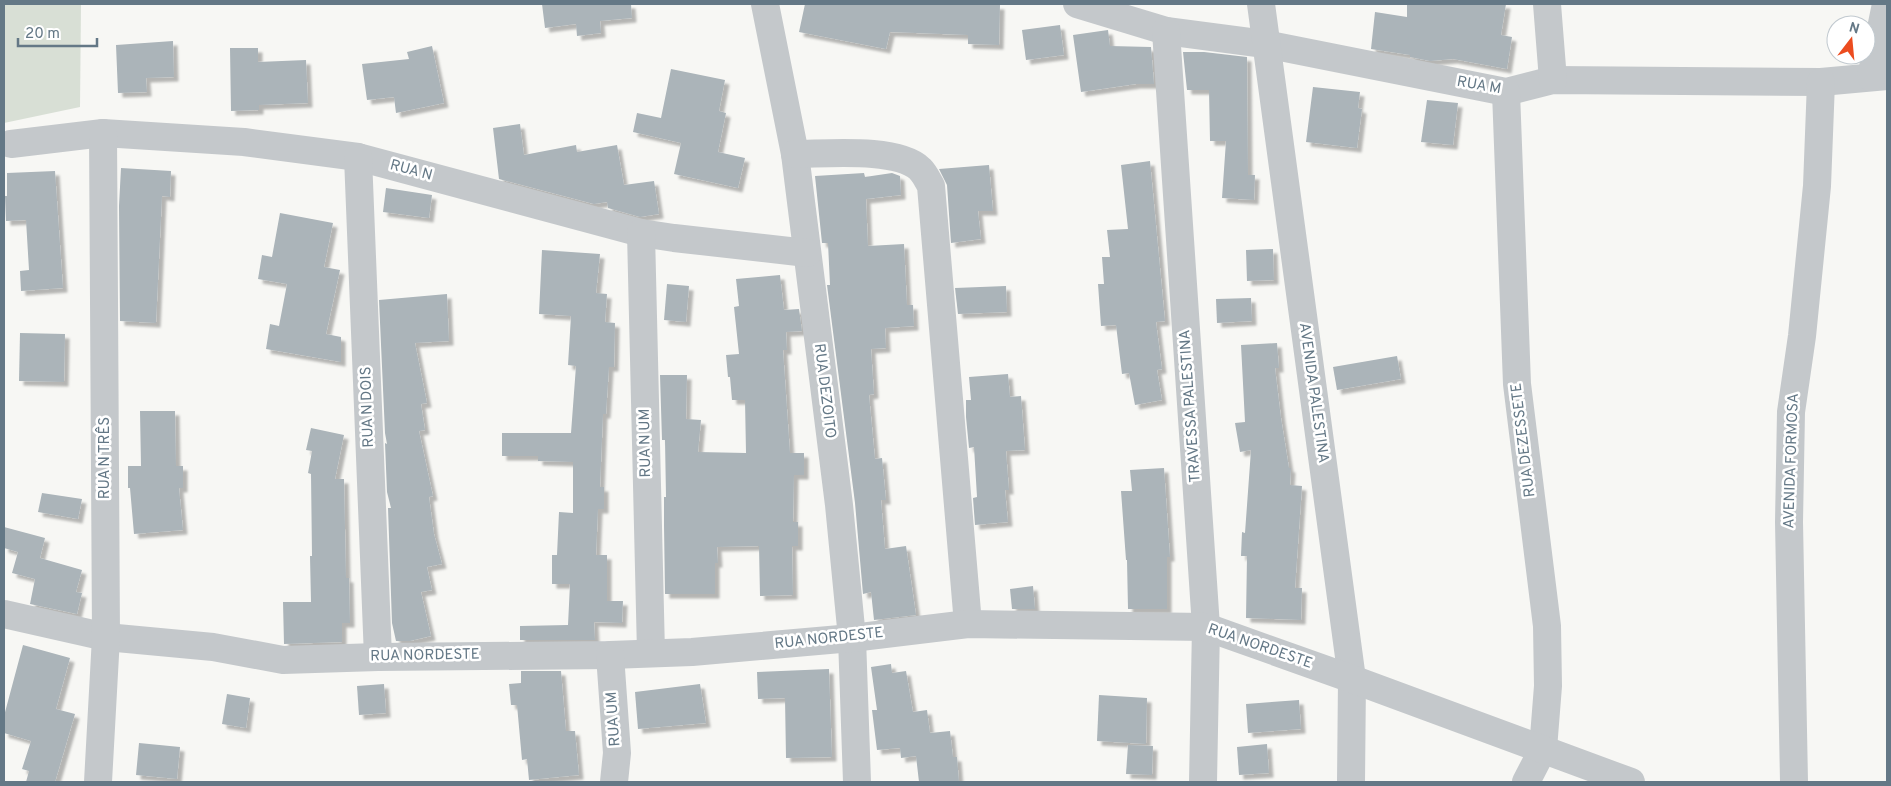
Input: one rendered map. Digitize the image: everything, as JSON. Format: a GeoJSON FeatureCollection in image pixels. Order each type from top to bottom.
{"type":"FeatureCollection","features":[{"type":"Feature","properties":{"kind":"street","name":"RUA DEZOITO"},"geometry":{"type":"LineString","coordinates":[[765,4],[794,154],[839,505],[852,638],[857,782]]}},
{"type":"Feature","properties":{"kind":"street","name":"RUA M"},"geometry":{"type":"LineString","coordinates":[[1077,4],[1166,31],[1266,44],[1506,92],[1553,80],[1821,82],[1879,77]]}},
{"type":"Feature","properties":{"kind":"street","name":"AVENIDA PALESTINA"},"geometry":{"type":"LineString","coordinates":[[1261,4],[1352,679],[1351,782]]}},
{"type":"Feature","properties":{"kind":"street"},"geometry":{"type":"LineString","coordinates":[[1547,4],[1553,80]]}},
{"type":"Feature","properties":{"kind":"street"},"geometry":{"type":"LineString","coordinates":[[1879,77],[1886,4]]}},
{"type":"Feature","properties":{"kind":"street","name":"TRAVESSA PALESTINA"},"geometry":{"type":"LineString","coordinates":[[1166,31],[1206,627],[1203,782]]}},
{"type":"Feature","properties":{"kind":"street","name":"AVENIDA FORMOSA"},"geometry":{"type":"LineString","coordinates":[[1794,782],[1789,522],[1792,412],[1802,336],[1817,186],[1821,82]]}},
{"type":"Feature","properties":{"kind":"street","name":"RUA DEZESSETE"},"geometry":{"type":"LineString","coordinates":[[1506,92],[1516,384],[1547,626],[1548,686],[1543,749],[1526,782]]}},
{"type":"Feature","properties":{"kind":"street","name":"RUA N"},"geometry":{"type":"LineString","coordinates":[[11,144],[103,133],[244,142],[358,157],[642,233],[807,254]]}},
{"type":"Feature","properties":{"kind":"street","name":"RUA N TRÊS"},"geometry":{"type":"LineString","coordinates":[[98,782],[106,637],[103,133]]}},
{"type":"Feature","properties":{"kind":"street"},"geometry":{"type":"LineString","coordinates":[[794,154],[877,154],[901,159],[920,169],[931,186],[968,624]]}},
{"type":"Feature","properties":{"kind":"street","name":"RUA N DOIS"},"geometry":{"type":"LineString","coordinates":[[358,157],[378,656]]}},
{"type":"Feature","properties":{"kind":"street","name":"RUA N UM"},"geometry":{"type":"LineString","coordinates":[[642,233],[651,653]]}},
{"type":"Feature","properties":{"kind":"street","name":"RUA NORDESTE"},"geometry":{"type":"LineString","coordinates":[[4,614],[106,637],[213,647],[283,660],[378,656],[610,655],[692,652],[852,638],[968,624],[1206,627],[1631,782]]}},
{"type":"Feature","properties":{"kind":"street","name":"RUA UM"},"geometry":{"type":"LineString","coordinates":[[610,655],[617,754],[614,782]]}},
{"type":"Feature","properties":{"kind":"shaded area"},"geometry":{"type":"Polygon","coordinates":[[[4,4],[81,4],[80,107],[4,123],[4,4]]]}},
{"type":"Feature","properties":{"kind":"building"},"geometry":{"type":"Polygon","coordinates":[[[542,4],[631,4],[632,18],[600,21],[601,33],[577,36],[576,24],[545,28],[542,4]]]}},
{"type":"Feature","properties":{"kind":"building"},"geometry":{"type":"Polygon","coordinates":[[[805,4],[1000,5],[999,45],[968,44],[968,35],[890,32],[886,49],[799,32],[805,4]]]}},
{"type":"Feature","properties":{"kind":"building"},"geometry":{"type":"Polygon","coordinates":[[[1407,4],[1506,4],[1501,35],[1512,37],[1507,69],[1453,59],[1430,61],[1410,57],[1410,55],[1371,49],[1375,12],[1407,17],[1407,4]]]}},
{"type":"Feature","properties":{"kind":"building"},"geometry":{"type":"Polygon","coordinates":[[[1060,25],[1064,55],[1026,60],[1022,30],[1060,25]]]}},
{"type":"Feature","properties":{"kind":"building"},"geometry":{"type":"Polygon","coordinates":[[[1108,30],[1110,46],[1151,47],[1154,84],[1136,84],[1081,92],[1073,35],[1108,30]]]}},
{"type":"Feature","properties":{"kind":"building"},"geometry":{"type":"Polygon","coordinates":[[[173,41],[174,77],[146,78],[147,92],[118,93],[116,45],[173,41]]]}},
{"type":"Feature","properties":{"kind":"building"},"geometry":{"type":"Polygon","coordinates":[[[432,46],[444,103],[396,113],[394,97],[367,100],[362,64],[409,59],[407,52],[432,46]]]}},
{"type":"Feature","properties":{"kind":"building"},"geometry":{"type":"Polygon","coordinates":[[[230,48],[258,48],[258,62],[306,60],[308,103],[259,105],[259,110],[231,111],[230,48]]]}},
{"type":"Feature","properties":{"kind":"building"},"geometry":{"type":"Polygon","coordinates":[[[1183,52],[1204,52],[1247,57],[1248,175],[1255,175],[1254,200],[1222,198],[1226,141],[1210,141],[1209,90],[1187,90],[1183,52]]]}},
{"type":"Feature","properties":{"kind":"building"},"geometry":{"type":"Polygon","coordinates":[[[671,69],[725,80],[719,111],[726,113],[718,152],[745,158],[738,188],[674,174],[681,143],[633,132],[637,113],[661,118],[671,69]]]}},
{"type":"Feature","properties":{"kind":"building"},"geometry":{"type":"Polygon","coordinates":[[[1313,87],[1360,92],[1358,108],[1362,109],[1357,148],[1306,142],[1313,87]]]}},
{"type":"Feature","properties":{"kind":"building"},"geometry":{"type":"Polygon","coordinates":[[[1427,100],[1458,103],[1453,145],[1421,142],[1427,100]]]}},
{"type":"Feature","properties":{"kind":"building"},"geometry":{"type":"Polygon","coordinates":[[[520,124],[524,155],[576,145],[577,152],[617,145],[624,185],[654,181],[659,214],[640,217],[608,208],[607,202],[594,204],[499,179],[493,128],[520,124]]]}},
{"type":"Feature","properties":{"kind":"building"},"geometry":{"type":"Polygon","coordinates":[[[1150,161],[1165,321],[1156,322],[1162,369],[1157,370],[1162,400],[1135,405],[1129,373],[1122,374],[1116,325],[1101,326],[1098,284],[1104,284],[1102,257],[1110,257],[1107,230],[1128,229],[1121,165],[1150,161]]]}},
{"type":"Feature","properties":{"kind":"building"},"geometry":{"type":"Polygon","coordinates":[[[989,165],[993,211],[978,211],[981,239],[951,243],[947,185],[939,169],[989,165]]]}},
{"type":"Feature","properties":{"kind":"building"},"geometry":{"type":"Polygon","coordinates":[[[121,168],[171,171],[170,197],[162,196],[156,323],[120,321],[119,206],[121,168]]]}},
{"type":"Feature","properties":{"kind":"building"},"geometry":{"type":"Polygon","coordinates":[[[55,171],[63,288],[21,291],[20,271],[29,270],[26,220],[6,221],[5,196],[7,196],[7,173],[55,171]]]}},
{"type":"Feature","properties":{"kind":"building"},"geometry":{"type":"Polygon","coordinates":[[[864,173],[865,177],[892,173],[900,176],[901,195],[866,199],[868,246],[904,244],[907,305],[913,305],[914,326],[885,328],[886,348],[871,349],[874,394],[869,395],[875,459],[882,458],[886,500],[881,500],[885,549],[906,546],[916,615],[874,620],[871,592],[863,594],[855,503],[827,285],[830,285],[828,243],[822,243],[815,176],[864,173]]]}},
{"type":"Feature","properties":{"kind":"building"},"geometry":{"type":"Polygon","coordinates":[[[386,188],[432,195],[429,218],[383,212],[386,188]]]}},
{"type":"Feature","properties":{"kind":"building"},"geometry":{"type":"Polygon","coordinates":[[[280,213],[333,223],[324,267],[340,270],[326,334],[341,337],[341,362],[266,349],[270,324],[279,326],[287,284],[258,279],[262,255],[272,257],[280,213]]]}},
{"type":"Feature","properties":{"kind":"building"},"geometry":{"type":"Polygon","coordinates":[[[1273,249],[1274,280],[1247,281],[1246,250],[1273,249]]]}},
{"type":"Feature","properties":{"kind":"building"},"geometry":{"type":"Polygon","coordinates":[[[542,250],[600,254],[596,293],[607,294],[605,322],[615,323],[614,367],[609,367],[606,414],[603,414],[600,487],[604,487],[604,509],[598,509],[596,555],[607,555],[607,601],[623,601],[622,623],[594,622],[595,640],[520,640],[520,626],[568,625],[570,584],[552,584],[552,555],[557,555],[559,512],[573,513],[573,462],[538,461],[538,456],[502,456],[502,433],[571,433],[576,366],[568,365],[571,316],[539,314],[542,250]]]}},
{"type":"Feature","properties":{"kind":"building"},"geometry":{"type":"Polygon","coordinates":[[[780,275],[784,310],[799,309],[802,331],[786,332],[787,350],[783,350],[790,453],[804,453],[804,475],[794,475],[793,522],[798,522],[798,546],[792,546],[793,595],[760,596],[759,546],[717,547],[718,563],[715,563],[715,594],[665,594],[665,440],[662,440],[660,375],[687,375],[686,419],[701,420],[698,452],[746,453],[745,400],[732,400],[726,355],[739,354],[734,307],[739,306],[736,279],[780,275]]]}},
{"type":"Feature","properties":{"kind":"building"},"geometry":{"type":"Polygon","coordinates":[[[667,284],[689,286],[686,322],[664,320],[667,284]]]}},
{"type":"Feature","properties":{"kind":"building"},"geometry":{"type":"Polygon","coordinates":[[[1006,286],[1007,312],[958,314],[955,288],[1006,286]]]}},
{"type":"Feature","properties":{"kind":"building"},"geometry":{"type":"Polygon","coordinates":[[[447,294],[449,341],[415,343],[427,403],[421,404],[425,430],[419,431],[433,496],[429,497],[434,534],[442,564],[427,567],[432,590],[421,592],[431,636],[410,641],[396,641],[392,623],[388,508],[391,508],[387,492],[385,443],[387,444],[379,300],[447,294]]]}},
{"type":"Feature","properties":{"kind":"building"},"geometry":{"type":"Polygon","coordinates":[[[1251,298],[1252,321],[1217,323],[1216,299],[1251,298]]]}},
{"type":"Feature","properties":{"kind":"building"},"geometry":{"type":"Polygon","coordinates":[[[20,333],[65,334],[64,382],[19,381],[20,333]]]}},
{"type":"Feature","properties":{"kind":"building"},"geometry":{"type":"Polygon","coordinates":[[[1277,343],[1279,368],[1275,368],[1289,468],[1291,468],[1290,485],[1302,486],[1295,588],[1302,588],[1301,620],[1246,618],[1247,556],[1241,556],[1242,532],[1245,533],[1251,450],[1240,452],[1235,423],[1245,422],[1241,345],[1277,343]]]}},
{"type":"Feature","properties":{"kind":"building"},"geometry":{"type":"Polygon","coordinates":[[[1397,356],[1401,379],[1337,390],[1333,367],[1397,356]]]}},
{"type":"Feature","properties":{"kind":"building"},"geometry":{"type":"Polygon","coordinates":[[[1008,374],[1010,397],[1021,396],[1025,450],[1006,451],[1009,490],[1005,490],[1008,522],[975,525],[973,498],[977,497],[974,447],[969,448],[966,417],[966,400],[971,400],[969,377],[1008,374]]]}},
{"type":"Feature","properties":{"kind":"building"},"geometry":{"type":"Polygon","coordinates":[[[140,411],[175,411],[176,466],[183,466],[183,488],[179,488],[183,530],[134,534],[130,488],[128,488],[128,466],[141,466],[140,411]]]}},
{"type":"Feature","properties":{"kind":"building"},"geometry":{"type":"Polygon","coordinates":[[[311,428],[344,435],[335,479],[344,479],[346,578],[349,578],[350,623],[342,623],[342,642],[284,644],[283,602],[311,602],[311,474],[308,473],[312,451],[306,450],[311,428]]]}},
{"type":"Feature","properties":{"kind":"building"},"geometry":{"type":"Polygon","coordinates":[[[1164,468],[1170,557],[1167,557],[1167,609],[1128,609],[1127,560],[1121,491],[1132,491],[1130,470],[1164,468]]]}},
{"type":"Feature","properties":{"kind":"building"},"geometry":{"type":"Polygon","coordinates":[[[42,493],[82,499],[78,519],[38,512],[42,493]]]}},
{"type":"Feature","properties":{"kind":"building"},"geometry":{"type":"Polygon","coordinates":[[[4,527],[45,538],[40,558],[82,570],[76,592],[82,593],[77,614],[30,604],[35,579],[12,573],[18,552],[4,548],[4,527]]]}},
{"type":"Feature","properties":{"kind":"building"},"geometry":{"type":"Polygon","coordinates":[[[1033,586],[1035,609],[1012,609],[1010,589],[1033,586]]]}},
{"type":"Feature","properties":{"kind":"building"},"geometry":{"type":"Polygon","coordinates":[[[23,645],[70,658],[56,709],[75,714],[55,782],[26,782],[29,771],[22,769],[31,741],[4,733],[4,716],[23,645]]]}},
{"type":"Feature","properties":{"kind":"building"},"geometry":{"type":"Polygon","coordinates":[[[891,664],[892,673],[906,671],[913,712],[927,710],[930,733],[950,731],[953,757],[957,757],[959,782],[919,782],[916,756],[901,758],[900,748],[877,750],[872,710],[877,710],[871,667],[891,664]]]}},
{"type":"Feature","properties":{"kind":"building"},"geometry":{"type":"Polygon","coordinates":[[[829,669],[832,757],[786,758],[785,698],[758,699],[757,672],[829,669]]]}},
{"type":"Feature","properties":{"kind":"building"},"geometry":{"type":"Polygon","coordinates":[[[521,671],[561,671],[566,731],[575,731],[579,775],[529,780],[527,759],[522,760],[517,705],[511,705],[509,684],[521,683],[521,671]]]}},
{"type":"Feature","properties":{"kind":"building"},"geometry":{"type":"Polygon","coordinates":[[[384,684],[386,713],[359,715],[357,686],[384,684]]]}},
{"type":"Feature","properties":{"kind":"building"},"geometry":{"type":"Polygon","coordinates":[[[700,684],[706,723],[638,729],[635,692],[700,684]]]}},
{"type":"Feature","properties":{"kind":"building"},"geometry":{"type":"Polygon","coordinates":[[[227,694],[250,698],[246,728],[222,724],[227,694]]]}},
{"type":"Feature","properties":{"kind":"building"},"geometry":{"type":"Polygon","coordinates":[[[1099,695],[1147,698],[1146,744],[1097,741],[1099,695]]]}},
{"type":"Feature","properties":{"kind":"building"},"geometry":{"type":"Polygon","coordinates":[[[1299,700],[1301,729],[1248,733],[1246,704],[1299,700]]]}},
{"type":"Feature","properties":{"kind":"building"},"geometry":{"type":"Polygon","coordinates":[[[139,743],[180,747],[177,779],[136,775],[139,743]]]}},
{"type":"Feature","properties":{"kind":"building"},"geometry":{"type":"Polygon","coordinates":[[[1267,744],[1269,773],[1239,775],[1237,747],[1267,744]]]}},
{"type":"Feature","properties":{"kind":"building"},"geometry":{"type":"Polygon","coordinates":[[[1128,745],[1153,746],[1152,775],[1126,774],[1128,745]]]}}]}
